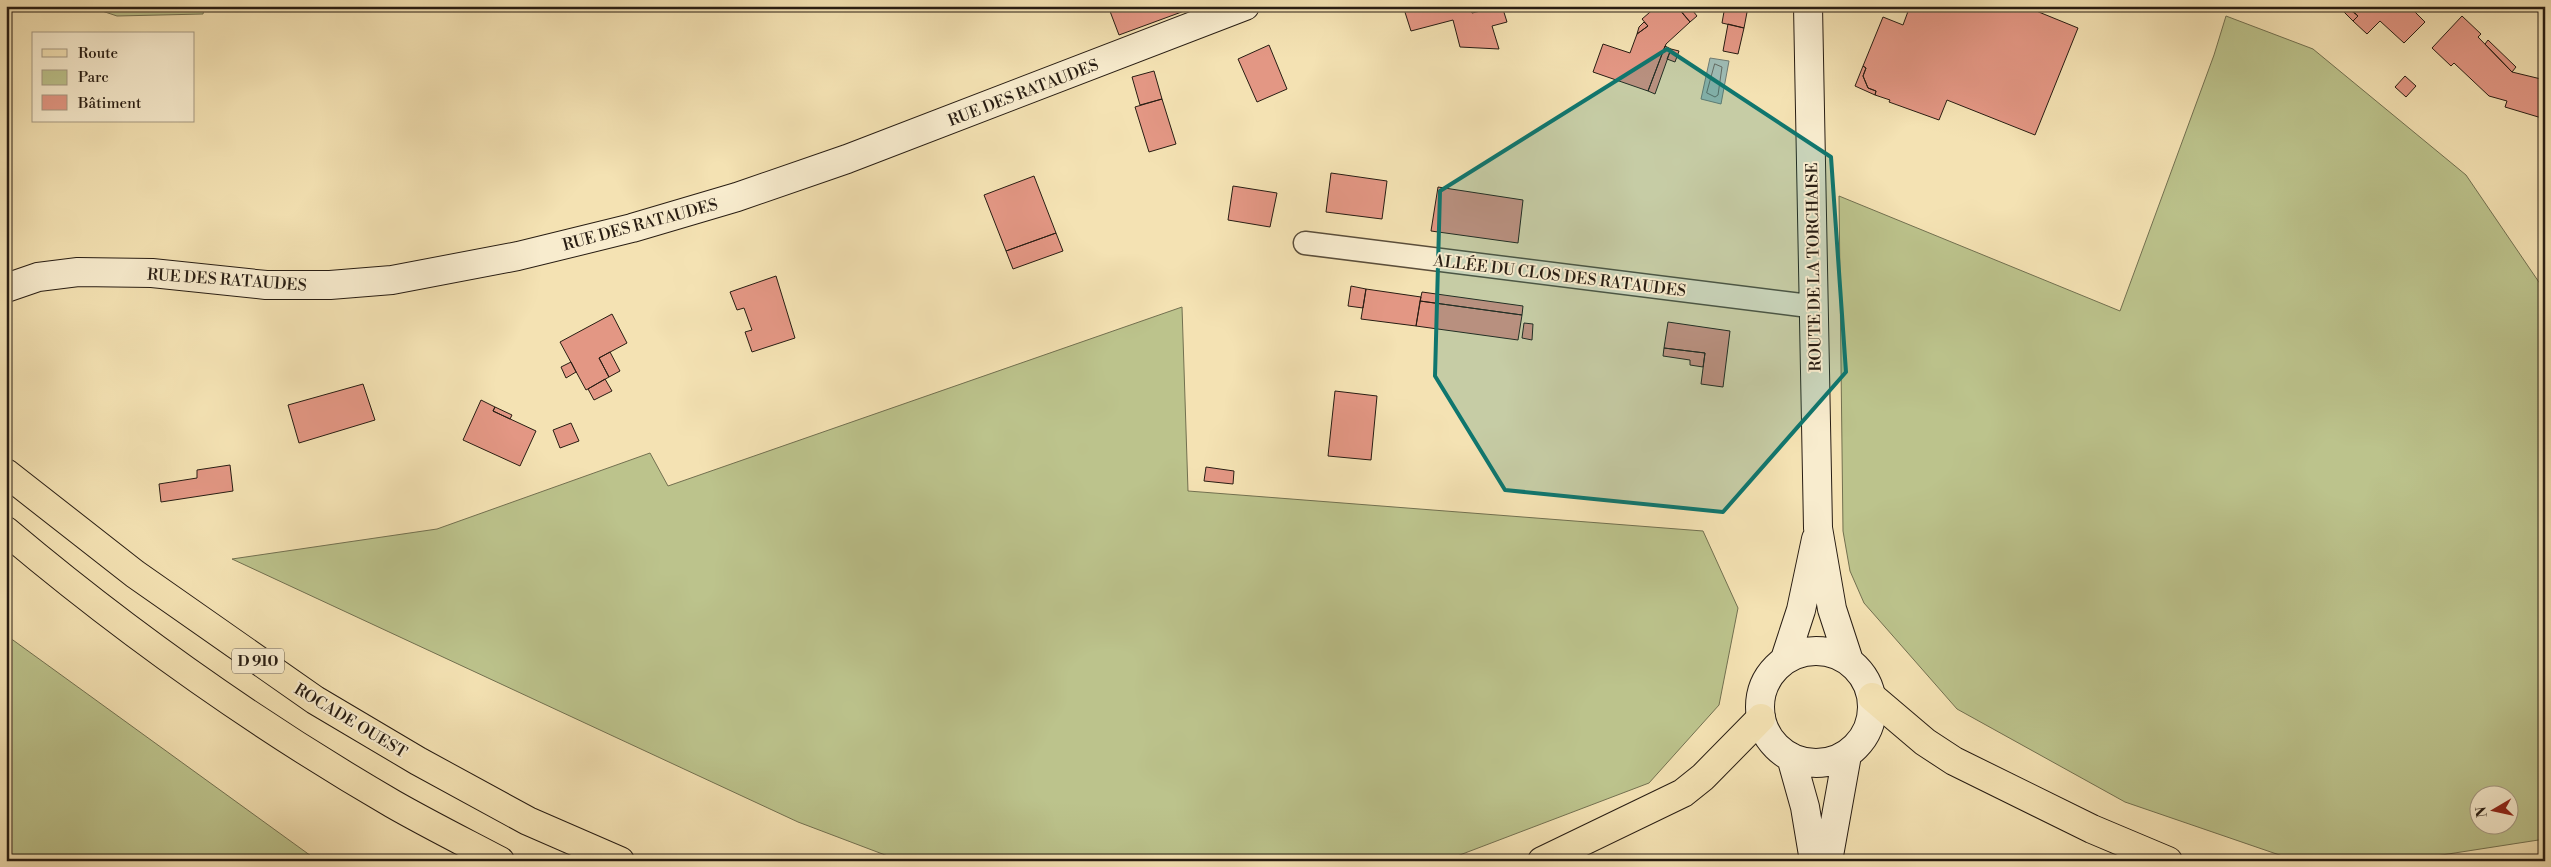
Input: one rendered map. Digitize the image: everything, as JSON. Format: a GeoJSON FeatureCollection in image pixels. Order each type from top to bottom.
{"type":"FeatureCollection","features":[{"type":"Feature","properties":{"kind":"main road","name":"ROCADE OUEST"},"geometry":{"type":"LineString","coordinates":[[6,473],[135,574],[315,700],[418,761],[528,821],[620,861]]}},
{"type":"Feature","properties":{"kind":"main road","name":"D 910"},"geometry":{"type":"LineString","coordinates":[[6,531],[107,612],[198,679],[295,744],[393,804],[500,861]]}},
{"type":"Feature","properties":{"kind":"main road"},"geometry":{"type":"LineString","coordinates":[[1872,697],[1925,742],[1954,761],[2092,829],[2168,861]]}},
{"type":"Feature","properties":{"kind":"main road"},"geometry":{"type":"LineString","coordinates":[[1542,861],[1683,793],[1703,777],[1761,718]]}},
{"type":"Feature","properties":{"kind":"street","name":"RUE DES RATAUDES"},"geometry":{"type":"LineString","coordinates":[[6,288],[38,277],[78,272],[152,273],[266,285],[330,286],[392,280],[518,256],[632,228],[737,197],[847,159],[1245,6]]}},
{"type":"Feature","properties":{"kind":"street","name":"ROUTE DE LA TORCHAISE"},"geometry":{"type":"LineString","coordinates":[[1808,6],[1818,528],[1832,609],[1850,661]]}},
{"type":"Feature","properties":{"kind":"street","name":"ALLÉE DU CLOS DES RATAUDES"},"geometry":{"type":"LineString","coordinates":[[1305,243],[1801,305],[1814,299]]}},
{"type":"Feature","properties":{"kind":"street","name":"ROUTE DE LA TORCHAISE"},"geometry":{"type":"LineString","coordinates":[[1785,660],[1801,610],[1818,528]]}},
{"type":"Feature","properties":{"kind":"street"},"geometry":{"type":"LineString","coordinates":[[1818,650],[1834,653],[1850,661],[1868,683],[1872,697],[1872,714],[1868,730],[1860,744],[1847,755],[1834,761],[1820,764],[1805,763],[1791,758],[1777,748],[1766,734],[1761,718],[1760,701],[1764,685],[1773,671],[1785,660],[1800,652],[1818,650]]}},
{"type":"Feature","properties":{"kind":"street"},"geometry":{"type":"LineString","coordinates":[[1828,861],[1847,755]]}},
{"type":"Feature","properties":{"kind":"street"},"geometry":{"type":"LineString","coordinates":[[1791,758],[1805,807],[1814,861]]}},
{"type":"Feature","properties":{"kind":"highlighted area"},"geometry":{"type":"Polygon","coordinates":[[[1667,49],[1831,157],[1846,372],[1723,512],[1505,490],[1435,376],[1440,191],[1667,49]]]}},
{"type":"Feature","properties":{"kind":"green space"},"geometry":{"type":"Polygon","coordinates":[[[87,6],[205,6],[203,14],[117,16],[87,6]]]}},
{"type":"Feature","properties":{"kind":"green space"},"geometry":{"type":"Polygon","coordinates":[[[2226,16],[2313,49],[2466,175],[2545,291],[2545,839],[2403,861],[2297,861],[2125,802],[1957,709],[1864,603],[1850,571],[1843,531],[1839,196],[2120,311],[2214,55],[2226,16]]]}},
{"type":"Feature","properties":{"kind":"green space"},"geometry":{"type":"Polygon","coordinates":[[[1182,307],[1188,491],[1703,531],[1738,608],[1719,705],[1649,783],[1444,861],[901,861],[798,822],[232,559],[437,529],[650,453],[668,486],[1182,307]]]}},
{"type":"Feature","properties":{"kind":"green space"},"geometry":{"type":"Polygon","coordinates":[[[6,635],[318,861],[6,861],[6,635]]]}},
{"type":"Feature","properties":{"kind":"water"},"geometry":{"type":"Polygon","coordinates":[[[1710,58],[1729,61],[1721,104],[1701,99],[1710,58]]]}},
{"type":"Feature","properties":{"kind":"building"},"geometry":{"type":"Polygon","coordinates":[[[1108,6],[1186,6],[1187,10],[1119,35],[1108,6]]]}},
{"type":"Feature","properties":{"kind":"building"},"geometry":{"type":"Polygon","coordinates":[[[1403,6],[1470,6],[1472,13],[1502,6],[1507,22],[1492,26],[1499,49],[1460,47],[1453,20],[1411,31],[1403,6]]]}},
{"type":"Feature","properties":{"kind":"building"},"geometry":{"type":"Polygon","coordinates":[[[1657,6],[1677,6],[1690,22],[1666,44],[1648,91],[1593,72],[1603,44],[1630,53],[1637,34],[1648,26],[1642,19],[1657,6]]]}},
{"type":"Feature","properties":{"kind":"building"},"geometry":{"type":"Polygon","coordinates":[[[1689,6],[1697,16],[1690,22],[1677,7],[1689,6]]]}},
{"type":"Feature","properties":{"kind":"building"},"geometry":{"type":"Polygon","coordinates":[[[1725,6],[1748,7],[1744,28],[1722,23],[1725,6]]]}},
{"type":"Feature","properties":{"kind":"building"},"geometry":{"type":"Polygon","coordinates":[[[1910,6],[2024,6],[2078,28],[2035,135],[1947,100],[1939,120],[1889,102],[1890,100],[1875,95],[1876,91],[1868,88],[1863,76],[1866,68],[1863,66],[1883,17],[1903,25],[1910,6]]]}},
{"type":"Feature","properties":{"kind":"building"},"geometry":{"type":"Polygon","coordinates":[[[2345,6],[2358,16],[2353,21],[2342,10],[2345,6]]]}},
{"type":"Feature","properties":{"kind":"building"},"geometry":{"type":"Polygon","coordinates":[[[2348,6],[2409,6],[2425,22],[2404,43],[2380,21],[2367,34],[2353,21],[2358,16],[2348,6]]]}},
{"type":"Feature","properties":{"kind":"building"},"geometry":{"type":"Polygon","coordinates":[[[2462,16],[2481,34],[2478,37],[2512,72],[2545,80],[2545,119],[2505,107],[2507,101],[2489,96],[2454,63],[2451,66],[2432,48],[2462,16]]]}},
{"type":"Feature","properties":{"kind":"building"},"geometry":{"type":"Polygon","coordinates":[[[1644,22],[1648,26],[1637,34],[1639,27],[1644,22]]]}},
{"type":"Feature","properties":{"kind":"building"},"geometry":{"type":"Polygon","coordinates":[[[1728,24],[1744,28],[1738,54],[1723,51],[1728,24]]]}},
{"type":"Feature","properties":{"kind":"building"},"geometry":{"type":"Polygon","coordinates":[[[2488,40],[2516,67],[2512,72],[2485,44],[2488,40]]]}},
{"type":"Feature","properties":{"kind":"building"},"geometry":{"type":"Polygon","coordinates":[[[1269,45],[1287,89],[1257,102],[1238,59],[1269,45]]]}},
{"type":"Feature","properties":{"kind":"building"},"geometry":{"type":"Polygon","coordinates":[[[1665,46],[1671,49],[1655,94],[1648,91],[1665,46]]]}},
{"type":"Feature","properties":{"kind":"building"},"geometry":{"type":"Polygon","coordinates":[[[1671,49],[1679,51],[1675,62],[1667,59],[1671,49]]]}},
{"type":"Feature","properties":{"kind":"building"},"geometry":{"type":"Polygon","coordinates":[[[1863,66],[1866,68],[1863,76],[1868,88],[1876,91],[1875,95],[1855,86],[1863,66]]]}},
{"type":"Feature","properties":{"kind":"building"},"geometry":{"type":"Polygon","coordinates":[[[1154,71],[1162,99],[1140,105],[1132,77],[1154,71]]]}},
{"type":"Feature","properties":{"kind":"building"},"geometry":{"type":"Polygon","coordinates":[[[2405,76],[2416,86],[2406,97],[2395,87],[2405,76]]]}},
{"type":"Feature","properties":{"kind":"building"},"geometry":{"type":"Polygon","coordinates":[[[1162,99],[1176,144],[1149,152],[1135,107],[1162,99]]]}},
{"type":"Feature","properties":{"kind":"building"},"geometry":{"type":"Polygon","coordinates":[[[1331,173],[1387,181],[1382,219],[1326,212],[1331,173]]]}},
{"type":"Feature","properties":{"kind":"building"},"geometry":{"type":"Polygon","coordinates":[[[1034,176],[1056,233],[1006,251],[984,195],[1034,176]]]}},
{"type":"Feature","properties":{"kind":"building"},"geometry":{"type":"Polygon","coordinates":[[[1233,186],[1277,193],[1270,227],[1228,220],[1233,186]]]}},
{"type":"Feature","properties":{"kind":"building"},"geometry":{"type":"Polygon","coordinates":[[[1438,187],[1523,200],[1518,243],[1431,231],[1438,187]]]}},
{"type":"Feature","properties":{"kind":"building"},"geometry":{"type":"Polygon","coordinates":[[[1056,233],[1063,251],[1013,269],[1006,251],[1056,233]]]}},
{"type":"Feature","properties":{"kind":"building"},"geometry":{"type":"Polygon","coordinates":[[[776,276],[795,338],[752,352],[745,332],[752,330],[744,308],[737,310],[730,292],[776,276]]]}},
{"type":"Feature","properties":{"kind":"building"},"geometry":{"type":"Polygon","coordinates":[[[1351,286],[1366,289],[1363,308],[1348,306],[1351,286]]]}},
{"type":"Feature","properties":{"kind":"building"},"geometry":{"type":"Polygon","coordinates":[[[1366,289],[1421,297],[1416,326],[1361,319],[1366,289]]]}},
{"type":"Feature","properties":{"kind":"building"},"geometry":{"type":"Polygon","coordinates":[[[1422,292],[1523,306],[1522,315],[1420,301],[1422,292]]]}},
{"type":"Feature","properties":{"kind":"building"},"geometry":{"type":"Polygon","coordinates":[[[1420,301],[1522,315],[1518,340],[1416,326],[1420,301]]]}},
{"type":"Feature","properties":{"kind":"building"},"geometry":{"type":"Polygon","coordinates":[[[612,314],[627,343],[599,358],[609,377],[586,390],[560,342],[612,314]]]}},
{"type":"Feature","properties":{"kind":"building"},"geometry":{"type":"Polygon","coordinates":[[[1668,322],[1730,331],[1723,387],[1701,384],[1705,353],[1664,348],[1668,322]]]}},
{"type":"Feature","properties":{"kind":"building"},"geometry":{"type":"Polygon","coordinates":[[[1524,323],[1533,324],[1532,340],[1522,338],[1524,323]]]}},
{"type":"Feature","properties":{"kind":"building"},"geometry":{"type":"Polygon","coordinates":[[[1664,348],[1705,353],[1703,367],[1690,365],[1690,360],[1663,356],[1664,348]]]}},
{"type":"Feature","properties":{"kind":"building"},"geometry":{"type":"Polygon","coordinates":[[[610,352],[620,371],[609,377],[599,358],[610,352]]]}},
{"type":"Feature","properties":{"kind":"building"},"geometry":{"type":"Polygon","coordinates":[[[571,362],[576,372],[566,378],[561,367],[571,362]]]}},
{"type":"Feature","properties":{"kind":"building"},"geometry":{"type":"Polygon","coordinates":[[[605,379],[612,391],[594,400],[588,389],[605,379]]]}},
{"type":"Feature","properties":{"kind":"building"},"geometry":{"type":"Polygon","coordinates":[[[363,384],[375,420],[299,443],[288,405],[363,384]]]}},
{"type":"Feature","properties":{"kind":"building"},"geometry":{"type":"Polygon","coordinates":[[[1335,391],[1377,396],[1371,460],[1328,456],[1335,391]]]}},
{"type":"Feature","properties":{"kind":"building"},"geometry":{"type":"Polygon","coordinates":[[[481,400],[495,407],[493,411],[536,431],[520,466],[463,440],[481,400]]]}},
{"type":"Feature","properties":{"kind":"building"},"geometry":{"type":"Polygon","coordinates":[[[495,407],[512,415],[510,419],[493,411],[495,407]]]}},
{"type":"Feature","properties":{"kind":"building"},"geometry":{"type":"Polygon","coordinates":[[[571,423],[579,441],[560,448],[553,430],[571,423]]]}},
{"type":"Feature","properties":{"kind":"building"},"geometry":{"type":"Polygon","coordinates":[[[230,465],[233,491],[161,502],[159,484],[197,478],[197,470],[230,465]]]}},
{"type":"Feature","properties":{"kind":"building"},"geometry":{"type":"Polygon","coordinates":[[[1206,467],[1234,471],[1233,484],[1204,481],[1206,467]]]}}]}
